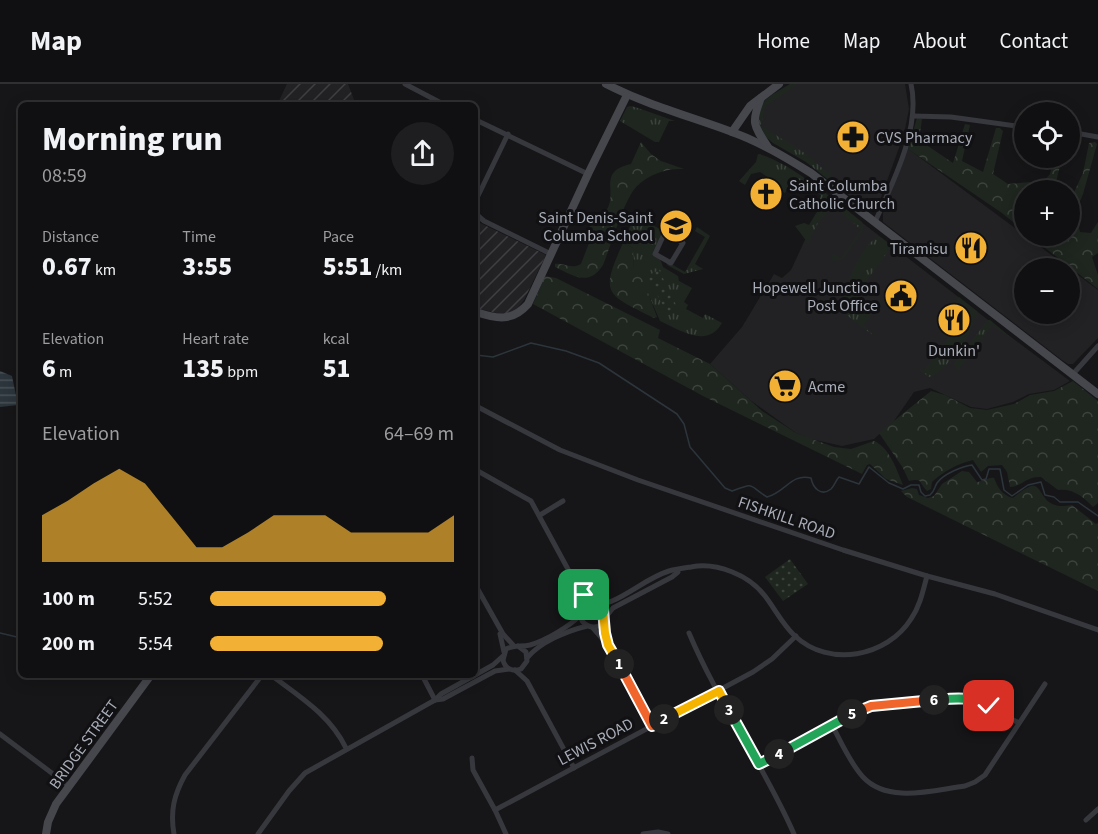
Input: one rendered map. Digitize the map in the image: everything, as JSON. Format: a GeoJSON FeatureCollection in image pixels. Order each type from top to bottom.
{"type":"FeatureCollection","features":[{"type":"Feature","properties":{"kind":"main road"},"geometry":{"type":"LineString","coordinates":[[606,84],[662,109],[732,132],[769,148],[811,173],[1098,394]]}},
{"type":"Feature","properties":{"kind":"main road"},"geometry":{"type":"LineString","coordinates":[[732,132],[750,106],[779,84]]}},
{"type":"Feature","properties":{"kind":"main road"},"geometry":{"type":"LineString","coordinates":[[478,313],[508,318],[522,310],[531,300],[588,174],[627,95]]}},
{"type":"Feature","properties":{"kind":"main road"},"geometry":{"type":"LineString","coordinates":[[762,96],[754,123],[769,148]]}},
{"type":"Feature","properties":{"kind":"main road","name":"BRIDGE STREET"},"geometry":{"type":"LineString","coordinates":[[46,834],[48,822],[56,804],[149,678]]}},
{"type":"Feature","properties":{"kind":"street"},"geometry":{"type":"LineString","coordinates":[[405,84],[439,102]]}},
{"type":"Feature","properties":{"kind":"street"},"geometry":{"type":"LineString","coordinates":[[875,222],[901,157],[913,116],[911,84]]}},
{"type":"Feature","properties":{"kind":"street"},"geometry":{"type":"LineString","coordinates":[[913,116],[951,117],[1014,126]]}},
{"type":"Feature","properties":{"kind":"street"},"geometry":{"type":"LineString","coordinates":[[478,121],[588,174]]}},
{"type":"Feature","properties":{"kind":"street"},"geometry":{"type":"LineString","coordinates":[[478,196],[508,134]]}},
{"type":"Feature","properties":{"kind":"street"},"geometry":{"type":"LineString","coordinates":[[1080,134],[1098,137]]}},
{"type":"Feature","properties":{"kind":"street"},"geometry":{"type":"LineString","coordinates":[[478,216],[484,221],[551,254]]}},
{"type":"Feature","properties":{"kind":"street"},"geometry":{"type":"LineString","coordinates":[[665,232],[683,243],[671,263],[662,258],[655,254],[665,232]]}},
{"type":"Feature","properties":{"kind":"street"},"geometry":{"type":"LineString","coordinates":[[1072,375],[1098,346]]}},
{"type":"Feature","properties":{"kind":"street","name":"FISHKILL ROAD"},"geometry":{"type":"LineString","coordinates":[[478,407],[560,450],[638,480],[843,550],[995,594],[1098,630]]}},
{"type":"Feature","properties":{"kind":"street"},"geometry":{"type":"LineString","coordinates":[[478,471],[531,501],[576,584],[594,604],[603,610],[608,645]]}},
{"type":"Feature","properties":{"kind":"street"},"geometry":{"type":"LineString","coordinates":[[540,515],[563,501]]}},
{"type":"Feature","properties":{"kind":"street"},"geometry":{"type":"LineString","coordinates":[[478,673],[493,665],[503,654],[516,646],[538,641],[569,625],[594,604],[613,601],[669,571],[703,566],[735,573],[751,582],[764,594],[796,636],[814,649],[830,654],[860,654],[876,650],[890,642],[911,620],[920,602],[927,576]]}},
{"type":"Feature","properties":{"kind":"street"},"geometry":{"type":"LineString","coordinates":[[435,700],[443,699],[495,671],[521,669],[536,650],[573,629],[599,626],[613,608],[672,577],[679,570]]}},
{"type":"Feature","properties":{"kind":"street"},"geometry":{"type":"LineString","coordinates":[[576,584],[582,621],[608,645],[652,726]]}},
{"type":"Feature","properties":{"kind":"street"},"geometry":{"type":"LineString","coordinates":[[478,590],[496,624],[516,646],[526,652],[527,681]]}},
{"type":"Feature","properties":{"kind":"street"},"geometry":{"type":"LineString","coordinates":[[496,624],[504,663],[527,681],[574,768]]}},
{"type":"Feature","properties":{"kind":"street"},"geometry":{"type":"LineString","coordinates":[[690,633],[704,668],[759,764],[794,834]]}},
{"type":"Feature","properties":{"kind":"street","name":"LEWIS ROAD"},"geometry":{"type":"LineString","coordinates":[[495,810],[719,691],[772,659],[796,636]]}},
{"type":"Feature","properties":{"kind":"street"},"geometry":{"type":"LineString","coordinates":[[174,834],[172,809],[176,792],[260,678]]}},
{"type":"Feature","properties":{"kind":"street"},"geometry":{"type":"LineString","coordinates":[[276,678],[326,717],[339,732],[346,748]]}},
{"type":"Feature","properties":{"kind":"street"},"geometry":{"type":"LineString","coordinates":[[424,678],[435,700]]}},
{"type":"Feature","properties":{"kind":"street"},"geometry":{"type":"LineString","coordinates":[[258,834],[290,790],[305,774],[346,748],[435,700],[441,694],[470,678]]}},
{"type":"Feature","properties":{"kind":"street"},"geometry":{"type":"LineString","coordinates":[[832,725],[863,777],[878,788],[892,794],[965,786],[985,775],[1045,684]]}},
{"type":"Feature","properties":{"kind":"street"},"geometry":{"type":"LineString","coordinates":[[759,764],[855,712],[871,706],[963,697],[982,703],[1019,723]]}},
{"type":"Feature","properties":{"kind":"street"},"geometry":{"type":"LineString","coordinates":[[0,734],[69,786]]}},
{"type":"Feature","properties":{"kind":"street"},"geometry":{"type":"LineString","coordinates":[[472,758],[473,770],[506,834]]}},
{"type":"Feature","properties":{"kind":"street"},"geometry":{"type":"LineString","coordinates":[[1086,820],[1098,808]]}},
{"type":"Feature","properties":{"kind":"street"},"geometry":{"type":"LineString","coordinates":[[643,834],[658,832],[668,834]]}},
{"type":"Feature","properties":{"kind":"shaded area"},"geometry":{"type":"Polygon","coordinates":[[[287,84],[348,84],[355,102],[278,102],[287,84]]]}},
{"type":"Feature","properties":{"kind":"shaded area"},"geometry":{"type":"Polygon","coordinates":[[[792,84],[905,84],[909,109],[904,134],[880,200],[871,212],[805,159],[759,127],[762,107],[792,84]]]}},
{"type":"Feature","properties":{"kind":"shaded area"},"geometry":{"type":"Polygon","coordinates":[[[907,148],[1014,227],[1014,246],[1039,246],[1056,258],[1014,258],[1014,323],[883,222],[883,213],[907,148]]]}},
{"type":"Feature","properties":{"kind":"shaded area"},"geometry":{"type":"Polygon","coordinates":[[[829,197],[1070,381],[1054,390],[1029,394],[1013,402],[987,409],[971,407],[930,388],[914,392],[894,421],[874,439],[842,446],[796,433],[750,400],[710,364],[742,327],[774,274],[782,278],[791,270],[810,229],[829,197]]]}},
{"type":"Feature","properties":{"kind":"shaded area"},"geometry":{"type":"Polygon","coordinates":[[[478,222],[546,255],[524,300],[516,310],[505,315],[478,308],[478,222]]]}},
{"type":"Feature","properties":{"kind":"shaded area"},"geometry":{"type":"Polygon","coordinates":[[[1080,276],[1098,290],[1098,338],[1073,364],[1062,360],[1015,324],[1080,324],[1080,276]]]}},
{"type":"Feature","properties":{"kind":"shaded area"},"geometry":{"type":"Polygon","coordinates":[[[0,371],[12,376],[18,405],[0,407],[0,371]]]}},
{"type":"Feature","properties":{"kind":"green space"},"geometry":{"type":"Polygon","coordinates":[[[790,84],[798,84],[765,106],[761,126],[803,152],[828,173],[831,169],[830,181],[806,162],[773,143],[760,132],[759,113],[764,102],[790,84]]]}},
{"type":"Feature","properties":{"kind":"green space"},"geometry":{"type":"Polygon","coordinates":[[[627,107],[675,121],[669,121],[659,142],[655,142],[620,121],[627,107]]]}},
{"type":"Feature","properties":{"kind":"green space"},"geometry":{"type":"Polygon","coordinates":[[[917,118],[922,119],[919,140],[953,163],[965,124],[970,125],[962,161],[983,172],[996,128],[1000,128],[1003,131],[993,174],[1008,184],[1014,184],[1014,223],[1002,213],[908,149],[917,118]]]}},
{"type":"Feature","properties":{"kind":"green space"},"geometry":{"type":"Polygon","coordinates":[[[641,142],[651,154],[661,161],[684,169],[659,173],[647,178],[637,186],[627,201],[603,265],[598,272],[587,278],[581,278],[555,267],[555,264],[577,266],[581,264],[589,243],[590,222],[602,215],[608,207],[611,179],[620,168],[631,164],[641,142]]]}},
{"type":"Feature","properties":{"kind":"green space"},"geometry":{"type":"Polygon","coordinates":[[[1089,143],[1097,144],[1080,201],[1080,180],[1089,143]]]}},
{"type":"Feature","properties":{"kind":"green space"},"geometry":{"type":"Polygon","coordinates":[[[758,154],[783,164],[797,173],[862,222],[863,230],[843,259],[833,261],[831,258],[834,254],[841,259],[861,230],[840,211],[834,209],[821,219],[808,243],[795,226],[804,223],[809,225],[823,202],[820,199],[821,195],[796,185],[793,187],[789,185],[785,193],[774,187],[777,183],[760,172],[751,174],[745,185],[739,181],[756,162],[758,154]]]}},
{"type":"Feature","properties":{"kind":"green space"},"geometry":{"type":"Polygon","coordinates":[[[1052,168],[1060,168],[1056,180],[1045,180],[1052,168]]]}},
{"type":"Feature","properties":{"kind":"green space"},"geometry":{"type":"Polygon","coordinates":[[[635,215],[665,232],[655,254],[659,256],[663,267],[678,276],[679,281],[692,288],[684,302],[688,305],[686,309],[703,318],[705,314],[722,323],[716,331],[709,335],[693,335],[660,321],[634,269],[633,248],[623,243],[635,215]]]}},
{"type":"Feature","properties":{"kind":"green space"},"geometry":{"type":"Polygon","coordinates":[[[1098,222],[1098,253],[1092,257],[1098,275],[1098,289],[1080,275],[1080,258],[1058,258],[1043,246],[1080,246],[1080,232],[1091,233],[1098,222]]]}},
{"type":"Feature","properties":{"kind":"green space"},"geometry":{"type":"Polygon","coordinates":[[[697,227],[710,236],[695,264],[703,269],[684,274],[667,265],[666,261],[685,272],[705,237],[695,231],[697,227]]]}},
{"type":"Feature","properties":{"kind":"green space"},"geometry":{"type":"Polygon","coordinates":[[[880,237],[892,246],[856,295],[872,308],[883,300],[863,325],[874,336],[844,313],[843,304],[850,276],[861,255],[867,246],[880,237]]]}},
{"type":"Feature","properties":{"kind":"green space"},"geometry":{"type":"Polygon","coordinates":[[[623,243],[633,248],[634,269],[641,274],[657,317],[654,318],[625,303],[612,291],[611,273],[623,243]]]}},
{"type":"Feature","properties":{"kind":"green space"},"geometry":{"type":"Polygon","coordinates":[[[659,270],[677,307],[668,315],[647,276],[659,270]]]}},
{"type":"Feature","properties":{"kind":"green space"},"geometry":{"type":"Polygon","coordinates":[[[545,276],[556,278],[660,330],[658,338],[710,364],[762,411],[796,433],[834,447],[851,449],[874,441],[884,448],[892,460],[903,485],[886,479],[870,464],[862,474],[703,396],[533,304],[545,276]]]}},
{"type":"Feature","properties":{"kind":"green space"},"geometry":{"type":"Polygon","coordinates":[[[959,297],[978,312],[968,335],[956,353],[939,372],[929,377],[916,367],[924,371],[970,309],[956,301],[959,297]]]}},
{"type":"Feature","properties":{"kind":"green space"},"geometry":{"type":"Polygon","coordinates":[[[988,320],[1014,340],[992,325],[958,370],[954,364],[988,320]]]}},
{"type":"Feature","properties":{"kind":"green space"},"geometry":{"type":"Polygon","coordinates":[[[1073,381],[1098,401],[1098,503],[1093,507],[1077,494],[1068,490],[1058,490],[1041,477],[1031,478],[1010,487],[1007,472],[1002,465],[988,466],[981,472],[973,460],[941,474],[932,482],[931,489],[927,491],[919,481],[909,481],[903,468],[879,433],[931,391],[945,395],[970,408],[987,410],[1014,404],[1030,395],[1054,391],[1073,381]]]}},
{"type":"Feature","properties":{"kind":"green space"},"geometry":{"type":"Polygon","coordinates":[[[962,471],[969,472],[977,482],[994,478],[1001,491],[1013,498],[1026,488],[1035,486],[1048,501],[1061,506],[1072,505],[1096,524],[1098,523],[1098,591],[907,497],[901,491],[917,489],[919,495],[928,498],[934,496],[942,484],[962,471]]]}},
{"type":"Feature","properties":{"kind":"green space"},"geometry":{"type":"Polygon","coordinates":[[[790,559],[808,584],[783,601],[765,577],[790,559]]]}},
{"type":"Feature","properties":{"kind":"waterway"},"geometry":{"type":"LineString","coordinates":[[478,355],[493,357],[531,343],[566,351],[599,363],[677,414],[684,424],[690,447],[725,488],[732,491],[751,486],[767,497],[774,495],[793,480],[804,477],[811,478],[816,488],[824,492],[831,489],[839,477],[859,484],[869,467],[889,483],[903,489],[911,485],[919,485],[925,496],[932,494],[937,483],[944,477],[972,465],[982,480],[986,479],[989,469],[1000,469],[1004,490],[1012,496],[1028,485],[1041,482],[1045,495],[1054,497],[1060,502],[1078,502],[1098,516]]}},
{"type":"Feature","properties":{"kind":"waterway"},"geometry":{"type":"LineString","coordinates":[[0,633],[18,637]]}},
{"type":"Feature","properties":{"kind":"place","name":"CVS Pharmacy"},"geometry":{"type":"Point","coordinates":[853,137]}},
{"type":"Feature","properties":{"kind":"place","name":"Saint Columba Catholic Church"},"geometry":{"type":"Point","coordinates":[766,194]}},
{"type":"Feature","properties":{"kind":"place","name":"Saint Denis-Saint Columba School"},"geometry":{"type":"Point","coordinates":[676,226]}},
{"type":"Feature","properties":{"kind":"place","name":"Tiramisu"},"geometry":{"type":"Point","coordinates":[971,248]}},
{"type":"Feature","properties":{"kind":"place","name":"Hopewell Junction Post Office"},"geometry":{"type":"Point","coordinates":[901,296]}},
{"type":"Feature","properties":{"kind":"place","name":"Dunkin'"},"geometry":{"type":"Point","coordinates":[954,320]}},
{"type":"Feature","properties":{"kind":"place","name":"Acme"},"geometry":{"type":"Point","coordinates":[785,386]}},
{"type":"Feature","properties":{"kind":"route"},"geometry":{"type":"LineString","coordinates":[[584,595],[603,610],[608,645],[652,726],[719,691],[759,764],[855,712],[871,706],[963,697],[989,706]]}}]}
